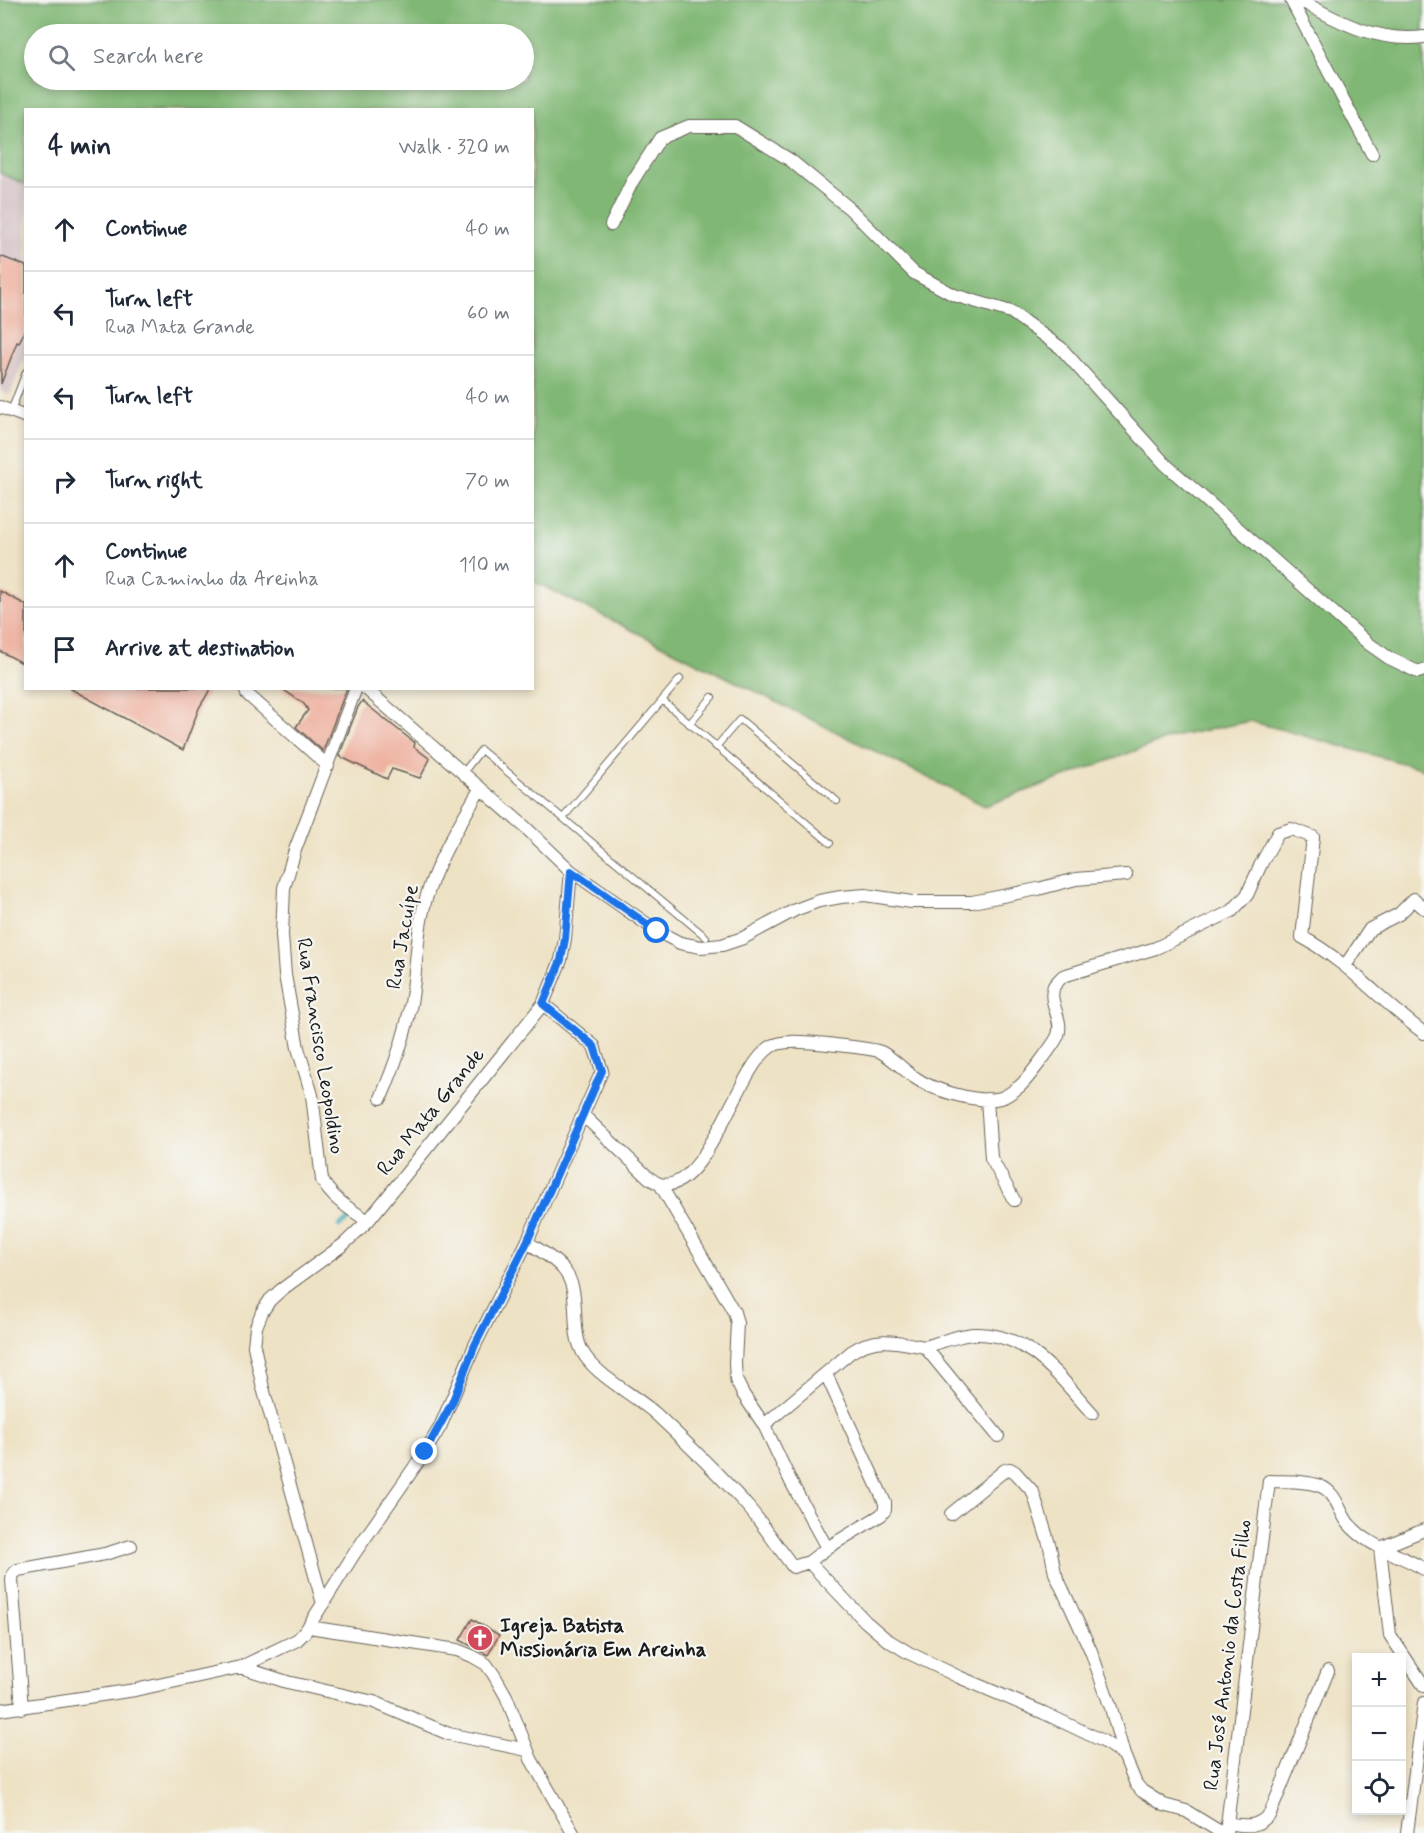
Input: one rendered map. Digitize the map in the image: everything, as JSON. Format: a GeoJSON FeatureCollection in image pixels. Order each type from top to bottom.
{"type":"FeatureCollection","features":[{"type":"Feature","properties":{"kind":"street"},"geometry":{"type":"LineString","coordinates":[[1291,0],[1372,154]]}},
{"type":"Feature","properties":{"kind":"street"},"geometry":{"type":"LineString","coordinates":[[1300,0],[1369,33],[1391,37],[1424,37]]}},
{"type":"Feature","properties":{"kind":"street"},"geometry":{"type":"LineString","coordinates":[[611,225],[632,182],[660,138],[688,126],[735,126],[790,160],[849,208],[914,273],[954,295],[1011,312],[1061,348],[1165,464],[1369,644],[1389,658],[1418,672],[1424,670]]}},
{"type":"Feature","properties":{"kind":"street"},"geometry":{"type":"LineString","coordinates":[[5,409],[24,416]]}},
{"type":"Feature","properties":{"kind":"street"},"geometry":{"type":"LineString","coordinates":[[246,690],[247,694],[328,766]]}},
{"type":"Feature","properties":{"kind":"street","name":"Rua Francisco Leopoldino"},"geometry":{"type":"LineString","coordinates":[[355,690],[295,850],[284,888],[282,935],[292,1017],[298,1048],[312,1095],[322,1180],[327,1190],[335,1198],[368,1221]]}},
{"type":"Feature","properties":{"kind":"street"},"geometry":{"type":"LineString","coordinates":[[367,690],[524,826],[571,871],[657,931],[680,943],[701,947],[722,945],[743,938],[795,910],[819,901],[841,897],[865,895],[912,902],[972,902],[1076,879],[1126,875]]}},
{"type":"Feature","properties":{"kind":"street","name":"Rua Jacuípe"},"geometry":{"type":"LineString","coordinates":[[381,1098],[397,1059],[407,1026],[421,925],[428,893],[442,857],[480,789]]}},
{"type":"Feature","properties":{"kind":"street"},"geometry":{"type":"LineString","coordinates":[[660,1184],[675,1183],[688,1176],[703,1159],[743,1085],[758,1060],[770,1047],[791,1042],[878,1051],[926,1084],[957,1094],[987,1099],[1002,1098],[1022,1084],[1058,1036],[1059,1020],[1053,1001],[1053,987],[1063,976],[1156,948],[1232,911],[1247,895],[1278,833],[1291,829],[1313,837],[1302,937],[1345,966],[1424,1033]]}},
{"type":"Feature","properties":{"kind":"street","name":"Rua Mata Grande"},"geometry":{"type":"LineString","coordinates":[[323,1604],[263,1388],[254,1346],[262,1312],[281,1290],[344,1244],[368,1221],[543,1004],[561,960],[571,871]]}},
{"type":"Feature","properties":{"kind":"street"},"geometry":{"type":"LineString","coordinates":[[1345,966],[1370,929],[1399,914],[1414,899],[1424,908]]}},
{"type":"Feature","properties":{"kind":"street"},"geometry":{"type":"LineString","coordinates":[[0,1710],[135,1690],[241,1667],[297,1640],[309,1628],[354,1554],[440,1427],[475,1345],[527,1242],[602,1071],[594,1046],[543,1004]]}},
{"type":"Feature","properties":{"kind":"street"},"geometry":{"type":"LineString","coordinates":[[987,1099],[991,1158],[1014,1200]]}},
{"type":"Feature","properties":{"kind":"street"},"geometry":{"type":"LineString","coordinates":[[582,1115],[648,1177],[660,1184],[734,1312],[737,1323],[736,1380],[764,1425],[790,1482],[827,1548]]}},
{"type":"Feature","properties":{"kind":"street"},"geometry":{"type":"LineString","coordinates":[[527,1242],[562,1267],[568,1275],[572,1286],[577,1336],[585,1356],[596,1368],[652,1410],[703,1458],[750,1510],[793,1567],[809,1562],[827,1548],[881,1515],[885,1510],[885,1503],[826,1374]]}},
{"type":"Feature","properties":{"kind":"street"},"geometry":{"type":"LineString","coordinates":[[764,1425],[863,1344],[881,1340],[925,1347],[973,1334],[998,1336],[1023,1345],[1044,1362],[1092,1413]]}},
{"type":"Feature","properties":{"kind":"street"},"geometry":{"type":"LineString","coordinates":[[925,1347],[998,1436]]}},
{"type":"Feature","properties":{"kind":"street"},"geometry":{"type":"LineString","coordinates":[[951,1514],[1005,1470],[1010,1469],[1015,1472],[1033,1492],[1050,1547],[1055,1573],[1091,1651],[1111,1708],[1124,1755],[1136,1784],[1142,1791],[1164,1805],[1186,1811],[1225,1830],[1260,1824],[1270,1814],[1328,1671]]}},
{"type":"Feature","properties":{"kind":"street","name":"Rua José Antonio da Costa Filho"},"geometry":{"type":"LineString","coordinates":[[1225,1830],[1269,1481],[1305,1483],[1320,1486],[1330,1492],[1349,1523],[1380,1548]]}},
{"type":"Feature","properties":{"kind":"street"},"geometry":{"type":"LineString","coordinates":[[1380,1548],[1424,1530]]}},
{"type":"Feature","properties":{"kind":"street"},"geometry":{"type":"LineString","coordinates":[[22,1708],[13,1574],[18,1570],[105,1554],[131,1546]]}},
{"type":"Feature","properties":{"kind":"street"},"geometry":{"type":"LineString","coordinates":[[1380,1548],[1424,1569]]}},
{"type":"Feature","properties":{"kind":"street"},"geometry":{"type":"LineString","coordinates":[[1380,1548],[1390,1635],[1424,1686]]}},
{"type":"Feature","properties":{"kind":"street"},"geometry":{"type":"LineString","coordinates":[[809,1562],[865,1621],[886,1639],[909,1653],[1083,1732],[1124,1755]]}},
{"type":"Feature","properties":{"kind":"street"},"geometry":{"type":"LineString","coordinates":[[309,1628],[457,1650],[486,1664],[506,1696],[529,1755],[573,1833]]}},
{"type":"Feature","properties":{"kind":"street"},"geometry":{"type":"LineString","coordinates":[[241,1667],[287,1682],[374,1702],[450,1734],[529,1755]]}},
{"type":"Feature","properties":{"kind":"street"},"geometry":{"type":"LineString","coordinates":[[1407,1833],[1421,1758],[1424,1703]]}},
{"type":"Feature","properties":{"kind":"lane"},"geometry":{"type":"LineString","coordinates":[[5,409],[24,376]]}},
{"type":"Feature","properties":{"kind":"lane"},"geometry":{"type":"LineString","coordinates":[[563,818],[680,679]]}},
{"type":"Feature","properties":{"kind":"lane"},"geometry":{"type":"LineString","coordinates":[[690,724],[712,696]]}},
{"type":"Feature","properties":{"kind":"lane"},"geometry":{"type":"LineString","coordinates":[[663,700],[830,843]]}},
{"type":"Feature","properties":{"kind":"lane"},"geometry":{"type":"LineString","coordinates":[[716,747],[740,720],[837,801]]}},
{"type":"Feature","properties":{"kind":"lane"},"geometry":{"type":"LineString","coordinates":[[463,773],[481,750],[706,937]]}},
{"type":"Feature","properties":{"kind":"shaded area"},"geometry":{"type":"Polygon","coordinates":[[[0,173],[24,183],[24,358],[10,395],[0,391],[0,173]]]}},
{"type":"Feature","properties":{"kind":"green space"},"geometry":{"type":"Polygon","coordinates":[[[0,0],[1424,0],[1424,769],[1250,721],[1173,737],[985,806],[534,581],[534,108],[24,108],[24,184],[0,173],[0,0]]]}},
{"type":"Feature","properties":{"kind":"building"},"geometry":{"type":"Polygon","coordinates":[[[0,256],[24,265],[24,332],[19,343],[17,342],[1,384],[0,256]]]}},
{"type":"Feature","properties":{"kind":"building"},"geometry":{"type":"Polygon","coordinates":[[[0,591],[24,604],[24,664],[0,651],[0,591]]]}},
{"type":"Feature","properties":{"kind":"building"},"geometry":{"type":"Polygon","coordinates":[[[73,690],[210,690],[199,708],[183,750],[73,690]]]}},
{"type":"Feature","properties":{"kind":"building"},"geometry":{"type":"Polygon","coordinates":[[[284,690],[346,690],[323,751],[296,727],[308,710],[304,704],[284,690]]]}},
{"type":"Feature","properties":{"kind":"building"},"geometry":{"type":"Polygon","coordinates":[[[362,701],[415,743],[414,747],[430,759],[420,778],[392,769],[387,779],[339,756],[362,701]]]}},
{"type":"Feature","properties":{"kind":"building","name":"Igreja Batista Missionária Em Areinha"},"geometry":{"type":"Polygon","coordinates":[[[472,1619],[499,1635],[488,1655],[460,1640],[472,1619]]]}},
{"type":"Feature","properties":{"kind":"waterway"},"geometry":{"type":"LineString","coordinates":[[339,1226],[348,1220]]}},
{"type":"Feature","properties":{"kind":"place","name":"Igreja Batista Missionária Em Areinha"},"geometry":{"type":"Point","coordinates":[480,1638]}},
{"type":"Feature","properties":{"kind":"route"},"geometry":{"type":"LineString","coordinates":[[425,1452],[452,1403],[475,1345],[527,1242],[602,1071],[594,1046],[543,1004],[554,982],[561,960],[571,871],[657,931]]}}]}
